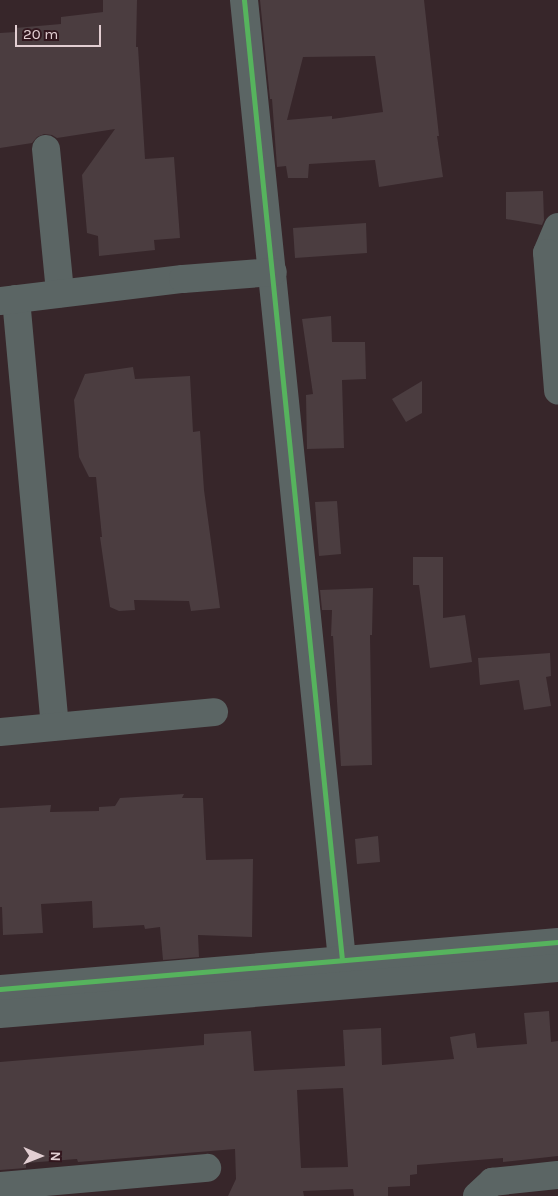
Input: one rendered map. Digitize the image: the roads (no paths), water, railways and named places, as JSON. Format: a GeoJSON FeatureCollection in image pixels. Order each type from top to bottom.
{"type":"FeatureCollection","features":[{"type":"Feature","properties":{"kind":"street"},"geometry":{"type":"LineString","coordinates":[[244,0],[342,960]]}},
{"type":"Feature","properties":{"kind":"street"},"geometry":{"type":"LineString","coordinates":[[46,149],[60,293]]}},
{"type":"Feature","properties":{"kind":"street"},"geometry":{"type":"LineString","coordinates":[[558,227],[547,253],[558,391]]}},
{"type":"Feature","properties":{"kind":"street"},"geometry":{"type":"LineString","coordinates":[[55,726],[8,300],[183,279],[273,272]]}},
{"type":"Feature","properties":{"kind":"street"},"geometry":{"type":"LineString","coordinates":[[0,732],[214,712]]}},
{"type":"Feature","properties":{"kind":"street"},"geometry":{"type":"LineString","coordinates":[[0,989],[558,942]]}},
{"type":"Feature","properties":{"kind":"street"},"geometry":{"type":"LineString","coordinates":[[0,1014],[558,968]]}},
{"type":"Feature","properties":{"kind":"street"},"geometry":{"type":"LineString","coordinates":[[0,1186],[207,1168]]}},
{"type":"Feature","properties":{"kind":"street"},"geometry":{"type":"LineString","coordinates":[[477,1196],[492,1182],[558,1175]]}}]}
